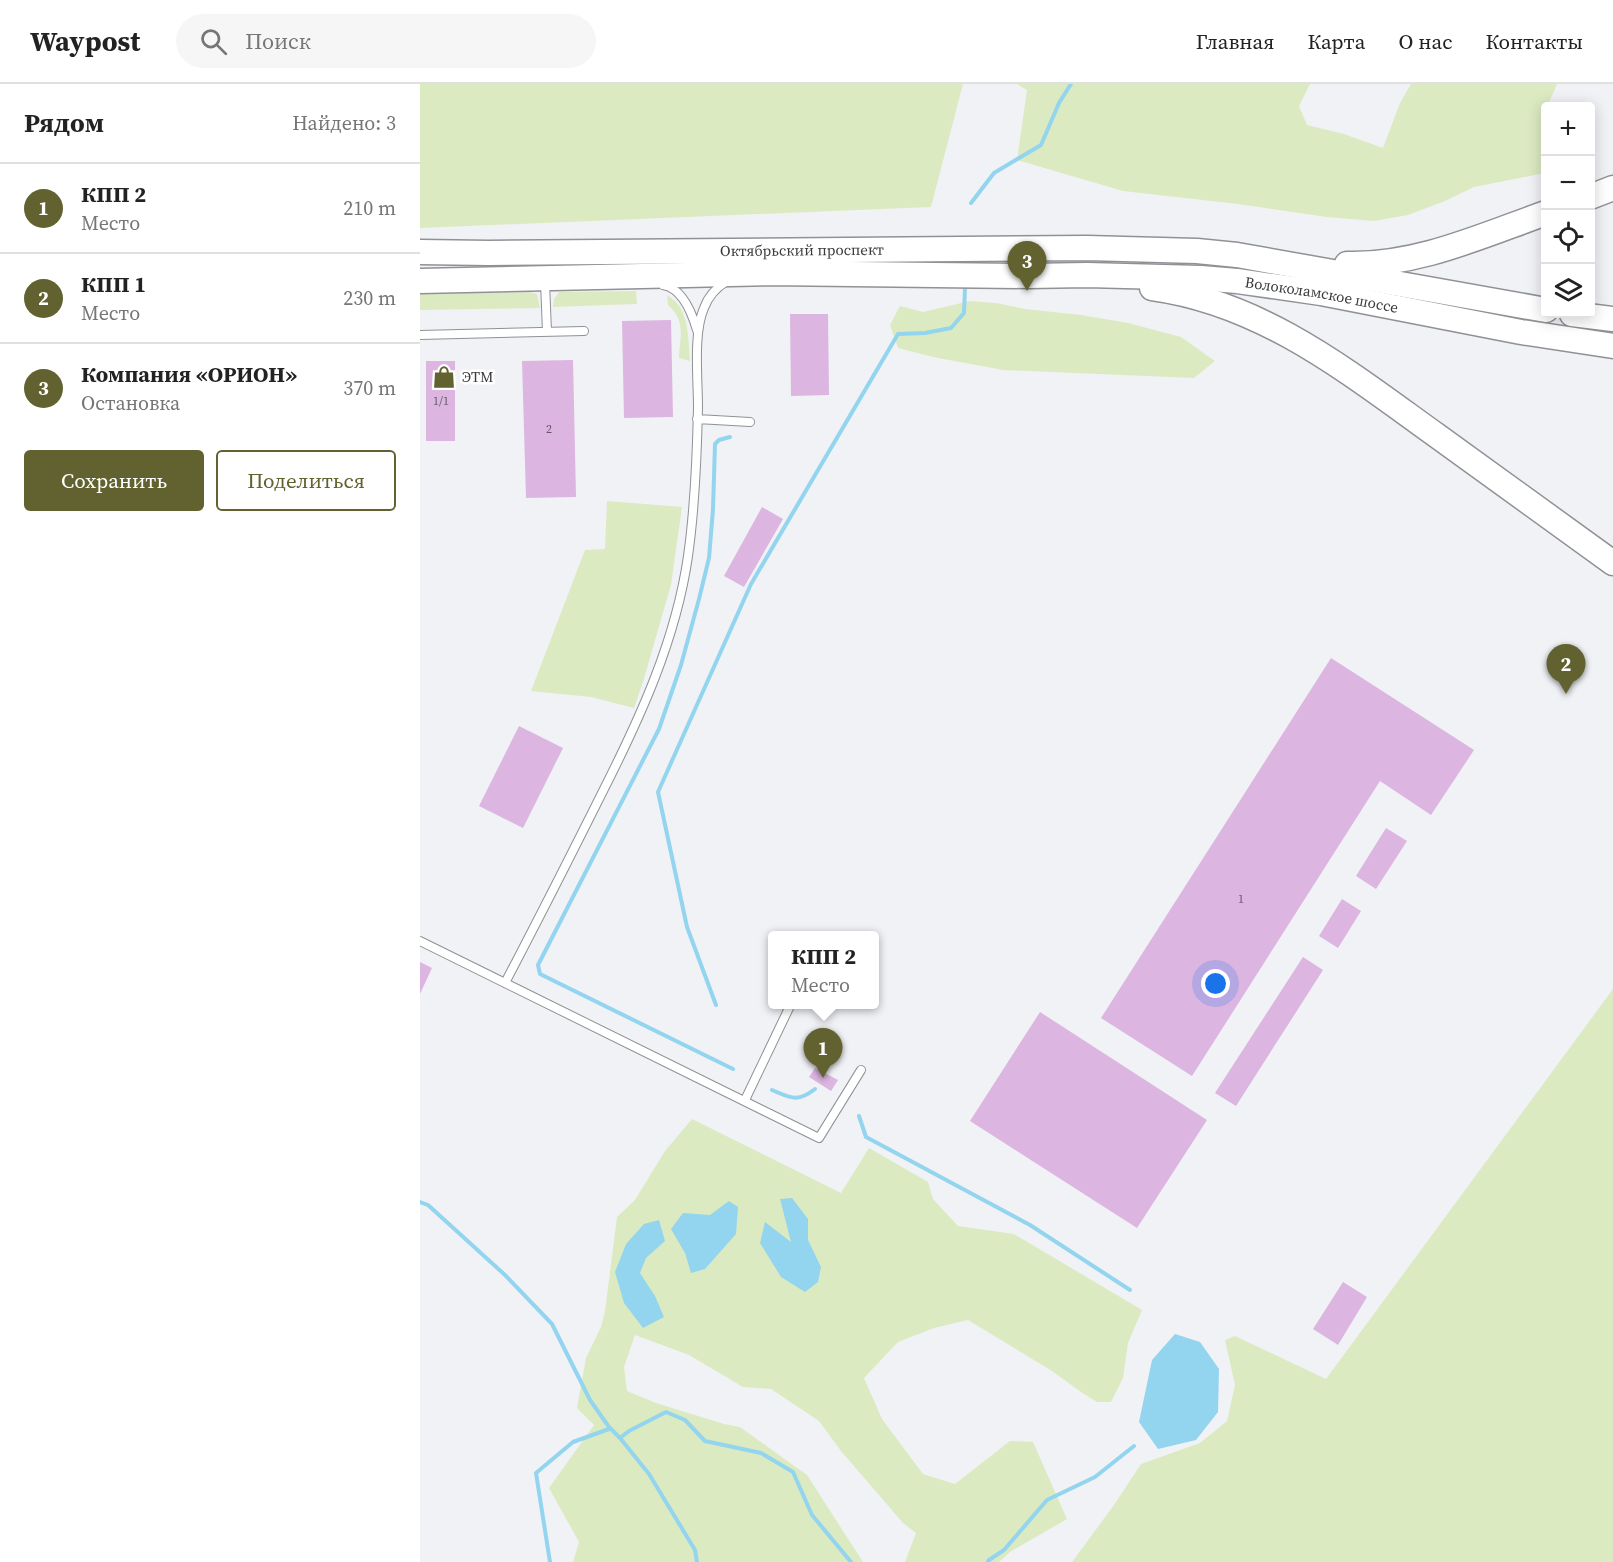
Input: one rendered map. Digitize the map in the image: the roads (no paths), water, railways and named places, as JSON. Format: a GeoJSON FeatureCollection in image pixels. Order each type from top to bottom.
{"type":"FeatureCollection","features":[{"type":"Feature","properties":{"kind":"main road"},"geometry":{"type":"LineString","coordinates":[[1595,195],[1613,188]]}},
{"type":"Feature","properties":{"kind":"main road"},"geometry":{"type":"LineString","coordinates":[[1184,250],[1248,250],[1310,261],[1340,264],[1377,263],[1405,260],[1432,253],[1541,214]]}},
{"type":"Feature","properties":{"kind":"main road","name":"Октябрьский проспект"},"geometry":{"type":"LineString","coordinates":[[420,252],[1064,248],[1184,250]]}},
{"type":"Feature","properties":{"kind":"main road","name":"Волоколамское шоссе"},"geometry":{"type":"LineString","coordinates":[[1184,250],[1237,255],[1541,309]]}},
{"type":"Feature","properties":{"kind":"main road","name":"Октябрьский проспект"},"geometry":{"type":"LineString","coordinates":[[420,281],[545,279],[581,282],[770,273],[1028,276]]}},
{"type":"Feature","properties":{"kind":"main road","name":"Волоколамское шоссе"},"geometry":{"type":"LineString","coordinates":[[1028,276],[1087,274],[1174,276],[1237,281],[1322,293],[1521,332],[1613,346]]}},
{"type":"Feature","properties":{"kind":"main road"},"geometry":{"type":"LineString","coordinates":[[1028,276],[1140,286],[1181,293],[1221,304],[1269,324],[1297,339],[1348,373],[1613,563]]}},
{"type":"Feature","properties":{"kind":"main road"},"geometry":{"type":"LineString","coordinates":[[1595,317],[1613,319]]}},
{"type":"Feature","properties":{"kind":"lane"},"geometry":{"type":"LineString","coordinates":[[443,245],[489,253]]}},
{"type":"Feature","properties":{"kind":"lane"},"geometry":{"type":"LineString","coordinates":[[505,983],[623,753],[646,700],[674,619],[688,557],[697,419],[698,334],[704,308],[709,298],[722,285],[737,279],[770,273]]}},
{"type":"Feature","properties":{"kind":"lane"},"geometry":{"type":"LineString","coordinates":[[545,279],[547,332]]}},
{"type":"Feature","properties":{"kind":"lane"},"geometry":{"type":"LineString","coordinates":[[655,285],[666,285],[688,305],[698,334]]}},
{"type":"Feature","properties":{"kind":"lane"},"geometry":{"type":"LineString","coordinates":[[420,335],[584,331]]}},
{"type":"Feature","properties":{"kind":"lane"},"geometry":{"type":"LineString","coordinates":[[697,419],[750,422]]}},
{"type":"Feature","properties":{"kind":"lane"},"geometry":{"type":"LineString","coordinates":[[420,941],[819,1138],[861,1070]]}},
{"type":"Feature","properties":{"kind":"lane"},"geometry":{"type":"LineString","coordinates":[[745,1100],[789,1009]]}},
{"type":"Feature","properties":{"kind":"water"},"geometry":{"type":"Polygon","coordinates":[[[792,1198],[808,1219],[808,1240],[821,1267],[818,1282],[805,1292],[781,1277],[760,1243],[765,1222],[791,1242],[780,1199],[792,1198]]]}},
{"type":"Feature","properties":{"kind":"water"},"geometry":{"type":"Polygon","coordinates":[[[729,1201],[738,1207],[736,1234],[705,1269],[691,1273],[685,1253],[671,1229],[683,1213],[710,1215],[729,1201]]]}},
{"type":"Feature","properties":{"kind":"water"},"geometry":{"type":"Polygon","coordinates":[[[659,1220],[665,1241],[646,1258],[640,1273],[655,1296],[664,1317],[643,1328],[624,1303],[615,1272],[626,1244],[644,1224],[659,1220]]]}},
{"type":"Feature","properties":{"kind":"water"},"geometry":{"type":"Polygon","coordinates":[[[1175,1334],[1200,1342],[1219,1369],[1218,1412],[1196,1440],[1158,1449],[1139,1422],[1152,1360],[1175,1334]]]}},
{"type":"Feature","properties":{"kind":"waterway"},"geometry":{"type":"LineString","coordinates":[[971,203],[994,173],[1041,145],[1059,103],[1071,84]]}},
{"type":"Feature","properties":{"kind":"waterway"},"geometry":{"type":"LineString","coordinates":[[716,1005],[687,927],[658,792],[751,584],[898,334],[925,333],[951,328],[964,313],[965,288]]}},
{"type":"Feature","properties":{"kind":"waterway"},"geometry":{"type":"LineString","coordinates":[[730,437],[719,440],[715,444],[709,558],[681,665],[659,729],[538,965],[540,974],[733,1069]]}},
{"type":"Feature","properties":{"kind":"waterway"},"geometry":{"type":"LineString","coordinates":[[772,1090],[798,1098],[815,1089]]}},
{"type":"Feature","properties":{"kind":"waterway"},"geometry":{"type":"LineString","coordinates":[[859,1116],[866,1137],[1030,1225],[1130,1290]]}},
{"type":"Feature","properties":{"kind":"waterway"},"geometry":{"type":"LineString","coordinates":[[420,1202],[428,1205],[505,1275],[552,1324],[590,1400],[609,1427],[620,1438],[666,1412],[685,1420],[705,1441],[761,1453],[793,1472],[812,1515],[851,1562]]}},
{"type":"Feature","properties":{"kind":"waterway"},"geometry":{"type":"LineString","coordinates":[[550,1562],[536,1473],[573,1442],[609,1429]]}},
{"type":"Feature","properties":{"kind":"waterway"},"geometry":{"type":"LineString","coordinates":[[620,1438],[649,1474],[695,1550],[697,1562]]}},
{"type":"Feature","properties":{"kind":"waterway"},"geometry":{"type":"LineString","coordinates":[[988,1562],[1004,1550],[1047,1500],[1095,1477],[1134,1446]]}},
{"type":"Feature","properties":{"kind":"place","name":"Компания «ОРИОН»"},"geometry":{"type":"Point","coordinates":[1027,291]}},
{"type":"Feature","properties":{"kind":"place","name":"ЭТМ"},"geometry":{"type":"Point","coordinates":[444,377]}},
{"type":"Feature","properties":{"kind":"place","name":"КПП 1"},"geometry":{"type":"Point","coordinates":[1566,694]}},
{"type":"Feature","properties":{"kind":"place","name":"КПП 2"},"geometry":{"type":"Point","coordinates":[823,1078]}}]}
